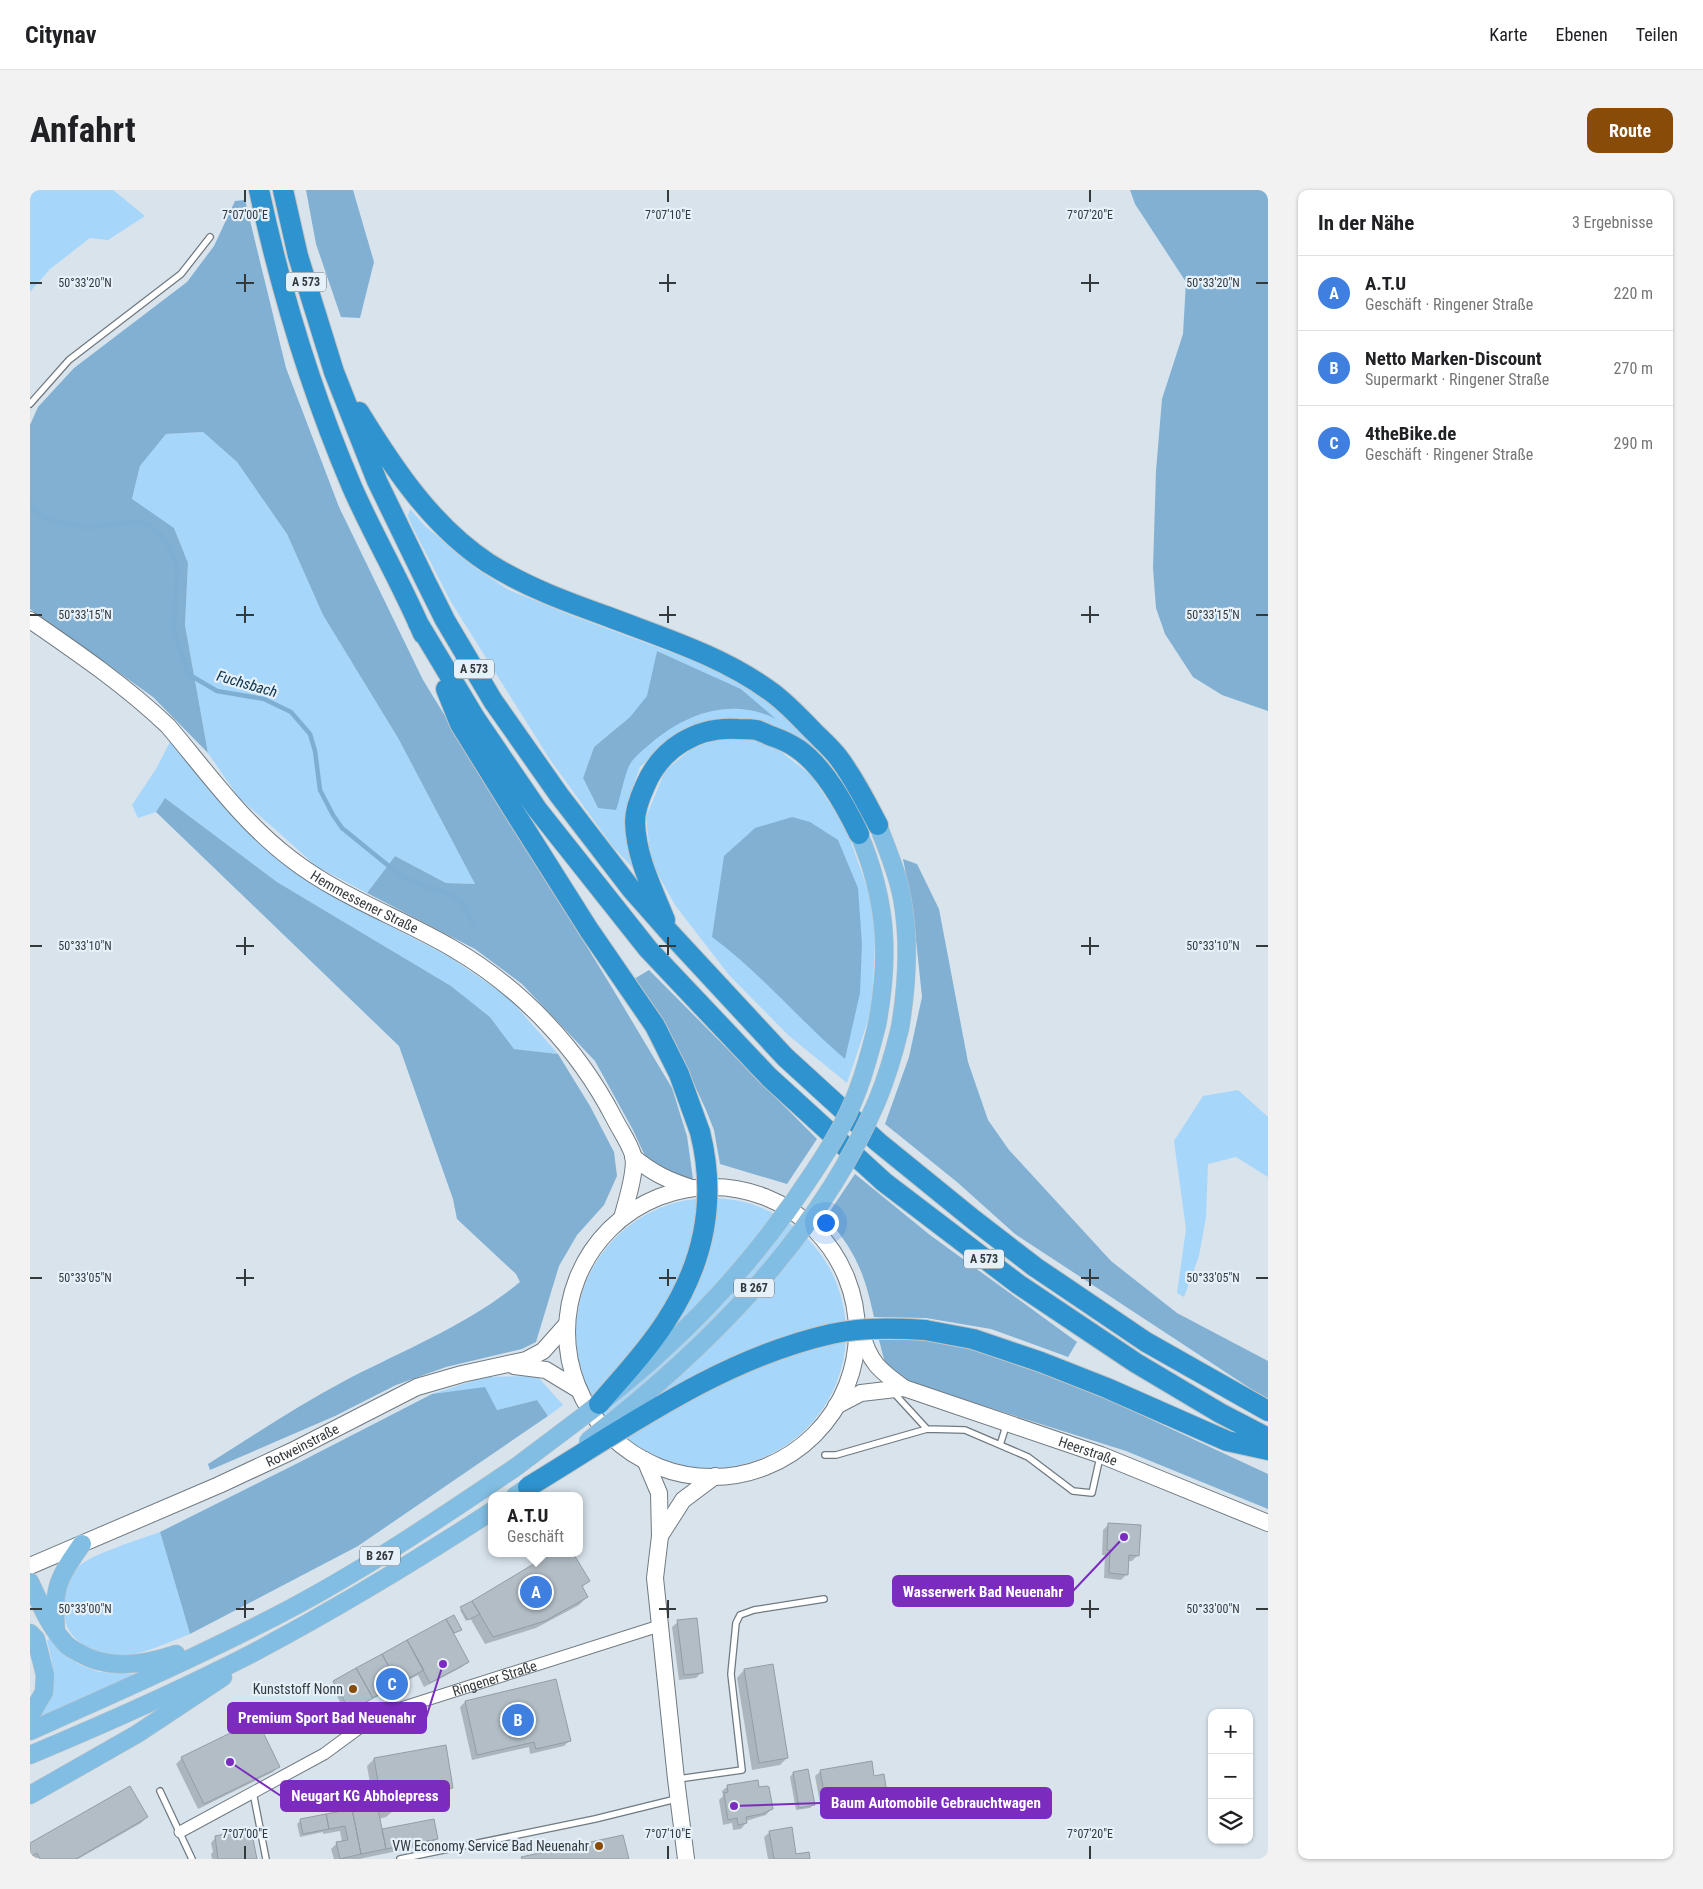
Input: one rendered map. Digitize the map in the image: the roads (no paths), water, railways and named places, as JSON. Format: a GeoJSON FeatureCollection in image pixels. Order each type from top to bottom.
{"type":"FeatureCollection","features":[{"type":"Feature","properties":{"kind":"highway","name":"A 573"},"geometry":{"type":"LineString","coordinates":[[259,190],[274,259],[289,312],[327,426],[353,488],[418,623],[460,724],[584,922],[655,1026],[679,1074],[700,1132],[708,1172],[708,1204],[705,1231],[697,1260],[685,1289],[667,1320],[653,1340],[599,1404]]}},
{"type":"Feature","properties":{"kind":"highway","name":"A 573"},"geometry":{"type":"LineString","coordinates":[[283,190],[298,256],[334,372],[354,427],[381,489],[445,620],[493,701],[559,795],[632,890],[785,1057],[878,1142],[974,1220],[1036,1267],[1146,1342],[1268,1411]]}},
{"type":"Feature","properties":{"kind":"highway"},"geometry":{"type":"LineString","coordinates":[[334,372],[385,453],[418,498],[451,534],[487,562],[515,579],[554,597],[697,650],[746,676],[770,692],[793,710],[838,756],[864,797],[878,826]]}},
{"type":"Feature","properties":{"kind":"highway","name":"A 573"},"geometry":{"type":"LineString","coordinates":[[418,623],[475,718],[537,809],[648,949],[768,1077],[884,1182],[1018,1284],[1136,1363],[1220,1413],[1268,1438]]}},
{"type":"Feature","properties":{"kind":"highway","name":"A 573"},"geometry":{"type":"LineString","coordinates":[[670,933],[642,863],[637,844],[635,820],[640,797],[659,761],[673,748],[691,736],[710,729],[756,730],[798,748],[826,779],[843,802],[859,834]]}},
{"type":"Feature","properties":{"kind":"highway"},"geometry":{"type":"LineString","coordinates":[[522,1491],[663,1405],[722,1372],[781,1348],[832,1333],[886,1328],[925,1330],[973,1339],[1041,1362],[1107,1388],[1227,1441],[1268,1450]]}},
{"type":"Feature","properties":{"kind":"main road","name":"Hemmessener Straße"},"geometry":{"type":"LineString","coordinates":[[30,620],[77,652],[155,714],[168,726],[256,828],[290,859],[338,890],[454,949],[487,971],[516,994],[548,1025],[587,1072],[606,1103],[633,1157]]}},
{"type":"Feature","properties":{"kind":"main road","name":"B 267"},"geometry":{"type":"LineString","coordinates":[[522,1491],[611,1423],[676,1367],[714,1330],[766,1274],[818,1206],[843,1168],[878,1100],[891,1064],[905,1000],[908,953],[902,898],[889,853],[878,826]]}},
{"type":"Feature","properties":{"kind":"main road","name":"B 267"},"geometry":{"type":"LineString","coordinates":[[30,1731],[101,1700],[279,1614],[380,1556],[516,1467],[599,1404],[645,1366],[694,1321],[723,1290],[777,1225],[801,1191],[842,1125],[857,1093],[868,1060],[877,1026],[885,977],[884,928],[876,880],[859,834]]}},
{"type":"Feature","properties":{"kind":"main road"},"geometry":{"type":"LineString","coordinates":[[633,1157],[652,1172],[672,1182],[692,1188]]}},
{"type":"Feature","properties":{"kind":"main road"},"geometry":{"type":"LineString","coordinates":[[622,1218],[630,1188],[633,1157]]}},
{"type":"Feature","properties":{"kind":"main road"},"geometry":{"type":"LineString","coordinates":[[724,1187],[757,1194],[787,1207],[813,1227],[834,1252],[848,1281],[856,1313],[857,1346],[850,1377],[836,1406],[819,1430],[797,1449],[772,1464],[744,1473],[715,1476],[679,1473],[645,1460],[624,1447],[606,1431],[591,1411],[579,1390],[569,1357],[567,1324],[570,1300],[585,1262],[604,1235],[622,1218],[655,1198],[692,1188],[724,1187]]}},
{"type":"Feature","properties":{"kind":"main road","name":"Heerstraße"},"geometry":{"type":"LineString","coordinates":[[856,1313],[865,1348],[878,1370],[897,1388]]}},
{"type":"Feature","properties":{"kind":"main road","name":"Rotweinstraße"},"geometry":{"type":"LineString","coordinates":[[30,1566],[219,1485],[300,1447],[417,1387],[462,1374],[526,1360],[543,1351],[567,1324]]}},
{"type":"Feature","properties":{"kind":"main road"},"geometry":{"type":"LineString","coordinates":[[507,1365],[546,1370],[579,1390]]}},
{"type":"Feature","properties":{"kind":"main road","name":"Heerstraße"},"geometry":{"type":"LineString","coordinates":[[836,1406],[860,1393],[897,1388],[1007,1422],[1101,1455],[1268,1523]]}},
{"type":"Feature","properties":{"kind":"main road"},"geometry":{"type":"LineString","coordinates":[[645,1460],[659,1493],[660,1536],[655,1578],[686,1859]]}},
{"type":"Feature","properties":{"kind":"main road"},"geometry":{"type":"LineString","coordinates":[[660,1536],[683,1500],[715,1476]]}},
{"type":"Feature","properties":{"kind":"main road","name":"B 267"},"geometry":{"type":"LineString","coordinates":[[30,1756],[112,1720],[248,1655],[391,1576],[488,1514]]}},
{"type":"Feature","properties":{"kind":"main road"},"geometry":{"type":"LineString","coordinates":[[57,1633],[54,1609],[56,1589],[65,1568],[82,1544]]}},
{"type":"Feature","properties":{"kind":"main road","name":"B 267"},"geometry":{"type":"LineString","coordinates":[[30,1582],[41,1609],[65,1644],[83,1656],[101,1662],[122,1666],[154,1661],[237,1635]]}},
{"type":"Feature","properties":{"kind":"main road"},"geometry":{"type":"LineString","coordinates":[[30,1622],[44,1676],[44,1692],[30,1716]]}},
{"type":"Feature","properties":{"kind":"main road"},"geometry":{"type":"LineString","coordinates":[[30,1794],[137,1734],[290,1632]]}},
{"type":"Feature","properties":{"kind":"street","name":"Ringener Straße"},"geometry":{"type":"LineString","coordinates":[[180,1832],[324,1754],[358,1729],[398,1709],[659,1626]]}},
{"type":"Feature","properties":{"kind":"lane"},"geometry":{"type":"LineString","coordinates":[[30,404],[70,360],[181,274],[210,237]]}},
{"type":"Feature","properties":{"kind":"lane"},"geometry":{"type":"LineString","coordinates":[[897,1388],[927,1429]]}},
{"type":"Feature","properties":{"kind":"lane"},"geometry":{"type":"LineString","coordinates":[[1000,1445],[1007,1422]]}},
{"type":"Feature","properties":{"kind":"lane"},"geometry":{"type":"LineString","coordinates":[[824,1455],[836,1455],[927,1429],[965,1430],[1028,1457],[1073,1491],[1092,1493],[1101,1455]]}},
{"type":"Feature","properties":{"kind":"lane"},"geometry":{"type":"LineString","coordinates":[[676,1779],[742,1770],[730,1674],[736,1623],[740,1615],[754,1610],[824,1599]]}},
{"type":"Feature","properties":{"kind":"lane"},"geometry":{"type":"LineString","coordinates":[[160,1791],[192,1859]]}},
{"type":"Feature","properties":{"kind":"lane"},"geometry":{"type":"LineString","coordinates":[[253,1792],[266,1859]]}},
{"type":"Feature","properties":{"kind":"lane"},"geometry":{"type":"LineString","coordinates":[[400,1859],[595,1819],[678,1799]]}},
{"type":"Feature","properties":{"kind":"waterway","name":"Fuchsbach"},"geometry":{"type":"LineString","coordinates":[[30,505],[44,518],[88,528],[137,521],[150,526],[166,540],[177,566],[174,631],[188,674],[217,691],[264,699],[291,712],[310,734],[315,751],[320,790],[342,828],[401,876],[426,887],[446,892],[462,903],[474,925]]}},
{"type":"Feature","properties":{"kind":"place","name":"Wasserwerk Bad Neuenahr"},"geometry":{"type":"Point","coordinates":[1124,1537]}},
{"type":"Feature","properties":{"kind":"place","name":"A.T.U"},"geometry":{"type":"Point","coordinates":[536,1592]}},
{"type":"Feature","properties":{"kind":"place","name":"Premium Sport Bad Neuenahr"},"geometry":{"type":"Point","coordinates":[443,1664]}},
{"type":"Feature","properties":{"kind":"place","name":"4theBike.de"},"geometry":{"type":"Point","coordinates":[392,1684]}},
{"type":"Feature","properties":{"kind":"place","name":"Kunststoff Nonn"},"geometry":{"type":"Point","coordinates":[353,1689]}},
{"type":"Feature","properties":{"kind":"place","name":"Netto Marken-Discount"},"geometry":{"type":"Point","coordinates":[518,1720]}},
{"type":"Feature","properties":{"kind":"place","name":"Neugart KG Abholepress"},"geometry":{"type":"Point","coordinates":[230,1762]}},
{"type":"Feature","properties":{"kind":"place","name":"Baum Automobile Gebrauchtwagen"},"geometry":{"type":"Point","coordinates":[734,1806]}},
{"type":"Feature","properties":{"kind":"place","name":"VW Economy Service Bad Neuenahr"},"geometry":{"type":"Point","coordinates":[599,1846]}}]}
